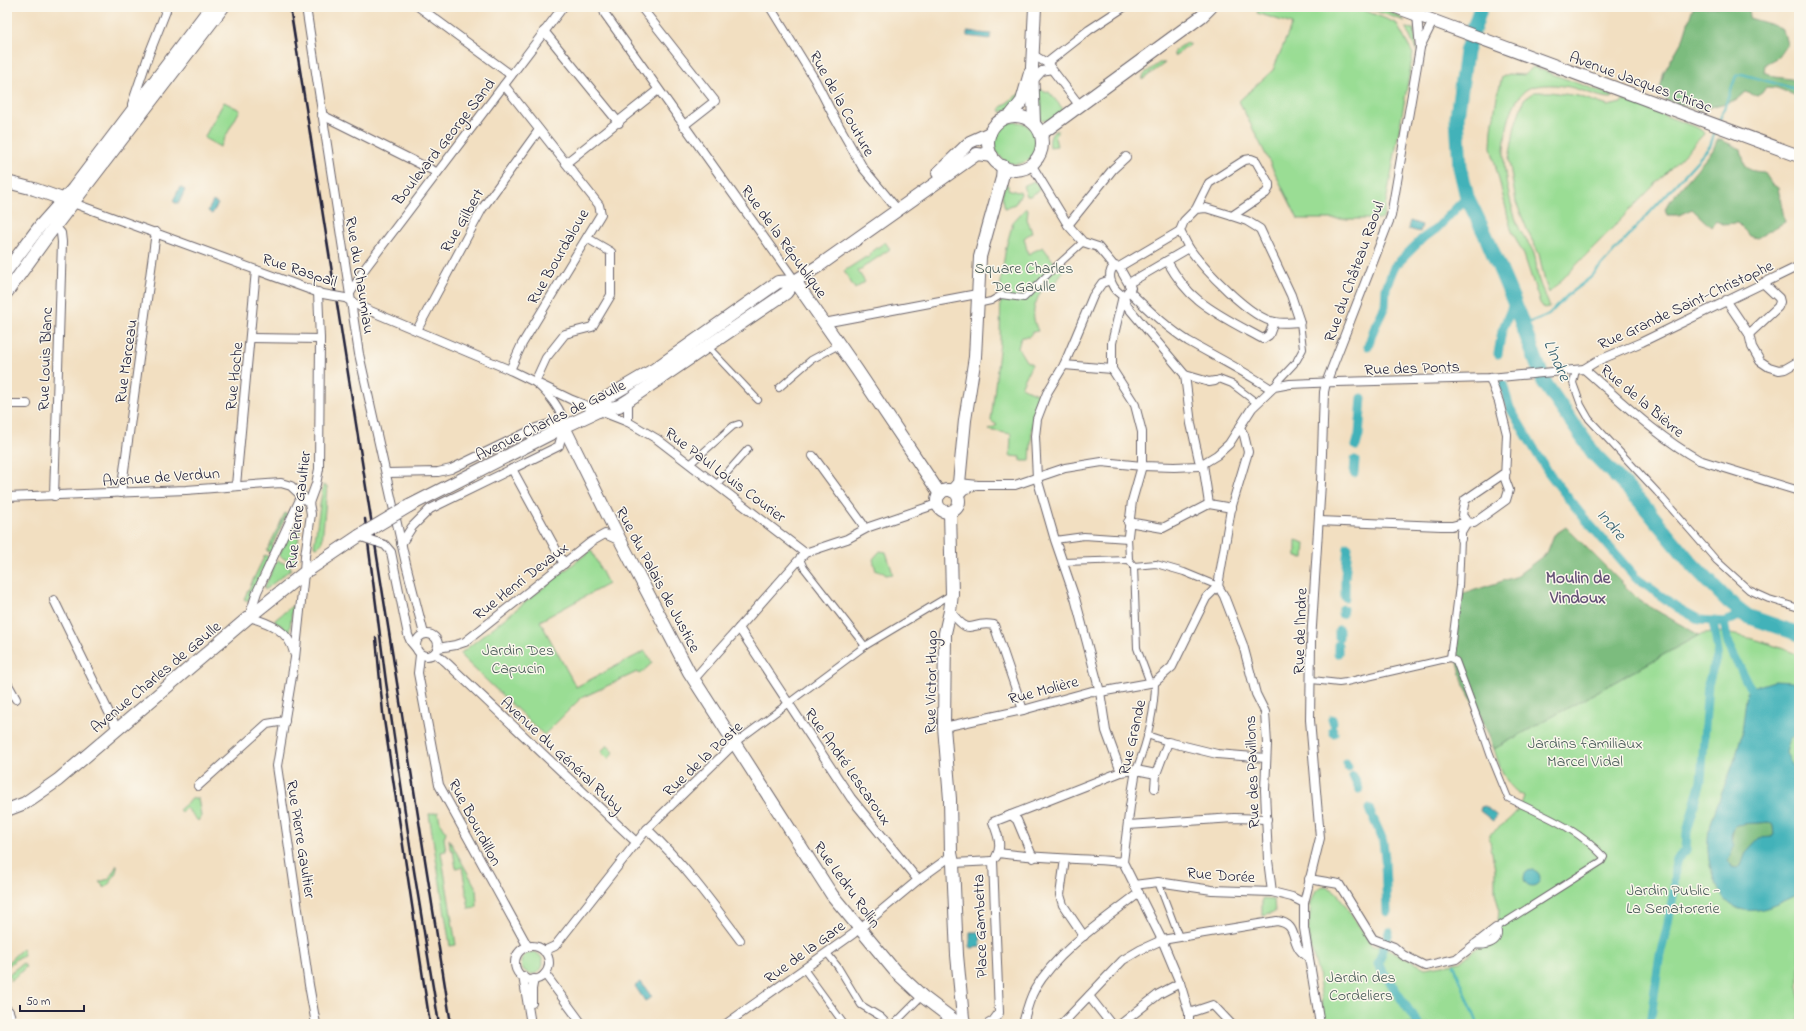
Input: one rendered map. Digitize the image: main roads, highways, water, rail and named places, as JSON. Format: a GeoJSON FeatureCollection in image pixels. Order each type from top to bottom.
{"type":"FeatureCollection","features":[{"type":"Feature","properties":{"kind":"main road"},"geometry":{"type":"LineString","coordinates":[[135,115],[211,7]]}},
{"type":"Feature","properties":{"kind":"main road"},"geometry":{"type":"LineString","coordinates":[[7,292],[54,226],[73,189],[224,7]]}},
{"type":"Feature","properties":{"kind":"main road"},"geometry":{"type":"LineString","coordinates":[[1034,123],[1033,61],[1035,7]]}},
{"type":"Feature","properties":{"kind":"main road"},"geometry":{"type":"LineString","coordinates":[[1041,134],[1202,16],[1211,7]]}},
{"type":"Feature","properties":{"kind":"main road","name":"Avenue Jacques Chirac"},"geometry":{"type":"LineString","coordinates":[[1396,7],[1799,156]]}},
{"type":"Feature","properties":{"kind":"main road"},"geometry":{"type":"LineString","coordinates":[[1010,116],[1023,117],[1034,123],[1041,134],[1042,143],[1040,152],[1031,164],[1022,169],[1012,169],[1003,166],[992,156],[988,141],[990,133],[995,125],[1001,120],[1010,116],[1022,101],[1033,61]]}},
{"type":"Feature","properties":{"kind":"main road","name":"Avenue Charles de Gaulle"},"geometry":{"type":"LineString","coordinates":[[897,209],[970,142],[990,133]]}},
{"type":"Feature","properties":{"kind":"main road","name":"Avenue Charles de Gaulle"},"geometry":{"type":"LineString","coordinates":[[598,406],[619,406],[786,293],[795,281],[977,154],[992,156]]}},
{"type":"Feature","properties":{"kind":"main road"},"geometry":{"type":"LineString","coordinates":[[957,488],[946,490],[938,499],[940,510],[950,512],[958,507],[957,488],[966,412],[975,357],[976,299],[980,257],[1002,178],[1003,166]]}},
{"type":"Feature","properties":{"kind":"main road"},"geometry":{"type":"LineString","coordinates":[[7,182],[34,189],[68,201]]}},
{"type":"Feature","properties":{"kind":"main road"},"geometry":{"type":"LineString","coordinates":[[7,270],[40,226],[68,201]]}},
{"type":"Feature","properties":{"kind":"main road","name":"Avenue Charles de Gaulle"},"geometry":{"type":"LineString","coordinates":[[7,810],[25,803],[58,780],[249,617],[322,560],[409,506],[563,423],[598,406],[655,369],[778,282],[795,281]]}},
{"type":"Feature","properties":{"kind":"main road","name":"Rue de la République"},"geometry":{"type":"LineString","coordinates":[[795,281],[839,345],[938,499]]}},
{"type":"Feature","properties":{"kind":"main road","name":"Rue du Palais de Justice"},"geometry":{"type":"LineString","coordinates":[[563,423],[618,538],[694,679],[736,742]]}},
{"type":"Feature","properties":{"kind":"main road","name":"Rue Victor Hugo"},"geometry":{"type":"LineString","coordinates":[[950,512],[952,594],[945,633],[944,727],[950,799],[952,858]]}},
{"type":"Feature","properties":{"kind":"main road","name":"Rue Ledru Rollin"},"geometry":{"type":"LineString","coordinates":[[736,742],[832,895],[859,929],[895,971],[922,996],[965,1023]]}},
{"type":"Feature","properties":{"kind":"main road","name":"Place Gambetta"},"geometry":{"type":"LineString","coordinates":[[952,858],[956,942],[965,1023]]}},
{"type":"Feature","properties":{"kind":"main road"},"geometry":{"type":"LineString","coordinates":[[7,1012],[11,1024]]}},
{"type":"Feature","properties":{"kind":"water"},"geometry":{"type":"Polygon","coordinates":[[[967,32],[991,34],[990,39],[967,36],[967,32]]]}},
{"type":"Feature","properties":{"kind":"water"},"geometry":{"type":"Polygon","coordinates":[[[180,187],[185,190],[179,203],[175,203],[173,201],[180,187]]]}},
{"type":"Feature","properties":{"kind":"water"},"geometry":{"type":"Polygon","coordinates":[[[213,201],[218,204],[212,214],[208,211],[213,201]]]}},
{"type":"Feature","properties":{"kind":"water"},"geometry":{"type":"Polygon","coordinates":[[[1410,221],[1422,225],[1420,232],[1408,229],[1410,221]]]}},
{"type":"Feature","properties":{"kind":"water"},"geometry":{"type":"Polygon","coordinates":[[[1774,681],[1799,684],[1799,731],[1790,739],[1786,753],[1799,776],[1799,894],[1773,906],[1758,910],[1744,910],[1734,906],[1725,899],[1718,890],[1710,865],[1708,841],[1712,820],[1741,738],[1747,693],[1755,687],[1774,681]],[[1768,822],[1735,826],[1731,835],[1734,847],[1728,861],[1731,867],[1737,868],[1741,866],[1746,852],[1759,838],[1772,837],[1774,834],[1773,825],[1768,822]]]}},
{"type":"Feature","properties":{"kind":"water"},"geometry":{"type":"Polygon","coordinates":[[[1485,806],[1497,816],[1493,821],[1480,811],[1481,807],[1485,806]]]}},
{"type":"Feature","properties":{"kind":"water"},"geometry":{"type":"Polygon","coordinates":[[[1532,870],[1539,875],[1540,878],[1535,885],[1532,886],[1525,881],[1524,878],[1529,871],[1532,870]]]}},
{"type":"Feature","properties":{"kind":"water"},"geometry":{"type":"Polygon","coordinates":[[[970,932],[980,932],[981,947],[970,948],[970,932]]]}},
{"type":"Feature","properties":{"kind":"water"},"geometry":{"type":"Polygon","coordinates":[[[641,982],[652,997],[645,1001],[635,986],[641,982]]]}},
{"type":"Feature","properties":{"kind":"waterway","name":"L'Indre"},"geometry":{"type":"LineString","coordinates":[[1481,7],[1466,52],[1457,117],[1460,167],[1467,197],[1485,234],[1514,302],[1544,382],[1594,454],[1639,500],[1691,563],[1728,601],[1747,616],[1799,634]]}},
{"type":"Feature","properties":{"kind":"waterway"},"geometry":{"type":"LineString","coordinates":[[1719,122],[1736,76],[1742,74],[1799,90]]}},
{"type":"Feature","properties":{"kind":"waterway"},"geometry":{"type":"LineString","coordinates":[[1523,325],[1548,315],[1570,293],[1590,278],[1710,146],[1716,129]]}},
{"type":"Feature","properties":{"kind":"waterway"},"geometry":{"type":"LineString","coordinates":[[1368,346],[1385,306],[1386,288],[1394,267],[1422,239],[1436,229],[1467,197]]}},
{"type":"Feature","properties":{"kind":"waterway","name":"Indre"},"geometry":{"type":"LineString","coordinates":[[1498,354],[1502,331],[1514,302]]}},
{"type":"Feature","properties":{"kind":"waterway","name":"Indre"},"geometry":{"type":"LineString","coordinates":[[1503,384],[1510,408],[1548,472],[1580,513],[1636,578],[1678,608],[1700,620],[1724,622],[1744,614]]}},
{"type":"Feature","properties":{"kind":"waterway"},"geometry":{"type":"LineString","coordinates":[[1356,446],[1359,435],[1362,398]]}},
{"type":"Feature","properties":{"kind":"waterway"},"geometry":{"type":"LineString","coordinates":[[1354,473],[1355,460]]}},
{"type":"Feature","properties":{"kind":"waterway"},"geometry":{"type":"LineString","coordinates":[[1345,577],[1348,547]]}},
{"type":"Feature","properties":{"kind":"waterway"},"geometry":{"type":"LineString","coordinates":[[1345,582],[1345,597]]}},
{"type":"Feature","properties":{"kind":"waterway"},"geometry":{"type":"LineString","coordinates":[[1342,614],[1343,609]]}},
{"type":"Feature","properties":{"kind":"waterway"},"geometry":{"type":"LineString","coordinates":[[1650,1024],[1660,954],[1666,933],[1674,891],[1675,867],[1677,859],[1686,850],[1687,832],[1701,781],[1708,684],[1718,652],[1713,621]]}},
{"type":"Feature","properties":{"kind":"waterway"},"geometry":{"type":"LineString","coordinates":[[1724,622],[1728,644],[1751,690]]}},
{"type":"Feature","properties":{"kind":"waterway"},"geometry":{"type":"LineString","coordinates":[[1339,630],[1339,637]]}},
{"type":"Feature","properties":{"kind":"waterway"},"geometry":{"type":"LineString","coordinates":[[1338,645],[1338,653]]}},
{"type":"Feature","properties":{"kind":"waterway"},"geometry":{"type":"LineString","coordinates":[[1346,763],[1348,767]]}},
{"type":"Feature","properties":{"kind":"waterway"},"geometry":{"type":"LineString","coordinates":[[1353,776],[1359,789]]}},
{"type":"Feature","properties":{"kind":"waterway"},"geometry":{"type":"LineString","coordinates":[[1369,809],[1371,814]]}},
{"type":"Feature","properties":{"kind":"waterway"},"geometry":{"type":"LineString","coordinates":[[1374,820],[1382,838]]}},
{"type":"Feature","properties":{"kind":"waterway"},"geometry":{"type":"LineString","coordinates":[[1383,842],[1385,858]]}},
{"type":"Feature","properties":{"kind":"waterway"},"geometry":{"type":"LineString","coordinates":[[1385,861],[1387,912]]}},
{"type":"Feature","properties":{"kind":"waterway"},"geometry":{"type":"LineString","coordinates":[[1389,932],[1378,964],[1418,1024]]}},
{"type":"Feature","properties":{"kind":"waterway"},"geometry":{"type":"LineString","coordinates":[[1454,965],[1478,1024]]}},
{"type":"Feature","properties":{"kind":"railway"},"geometry":{"type":"LineString","coordinates":[[290,7],[451,1024]]}},
{"type":"Feature","properties":{"kind":"railway"},"geometry":{"type":"LineString","coordinates":[[365,519],[386,682],[410,846],[439,1024]]}},
{"type":"Feature","properties":{"kind":"railway"},"geometry":{"type":"LineString","coordinates":[[376,638],[383,713],[430,1024]]}},
{"type":"Feature","properties":{"kind":"district","name":"Moulin de Vindoux"},"geometry":{"type":"Point","coordinates":[1578,587]}},
{"type":"Feature","properties":{"kind":"park label","name":"Square Charles De Gaulle"},"geometry":{"type":"Point","coordinates":[1024,276]}},
{"type":"Feature","properties":{"kind":"park label","name":"Jardin Des Capucin"},"geometry":{"type":"Point","coordinates":[518,658]}},
{"type":"Feature","properties":{"kind":"park label","name":"Jardins familiaux Marcel Vidal"},"geometry":{"type":"Point","coordinates":[1585,751]}},
{"type":"Feature","properties":{"kind":"park label","name":"Jardin Public - La Senatorerie"},"geometry":{"type":"Point","coordinates":[1673,898]}},
{"type":"Feature","properties":{"kind":"park label","name":"Jardin des Cordeliers"},"geometry":{"type":"Point","coordinates":[1361,985]}}]}
